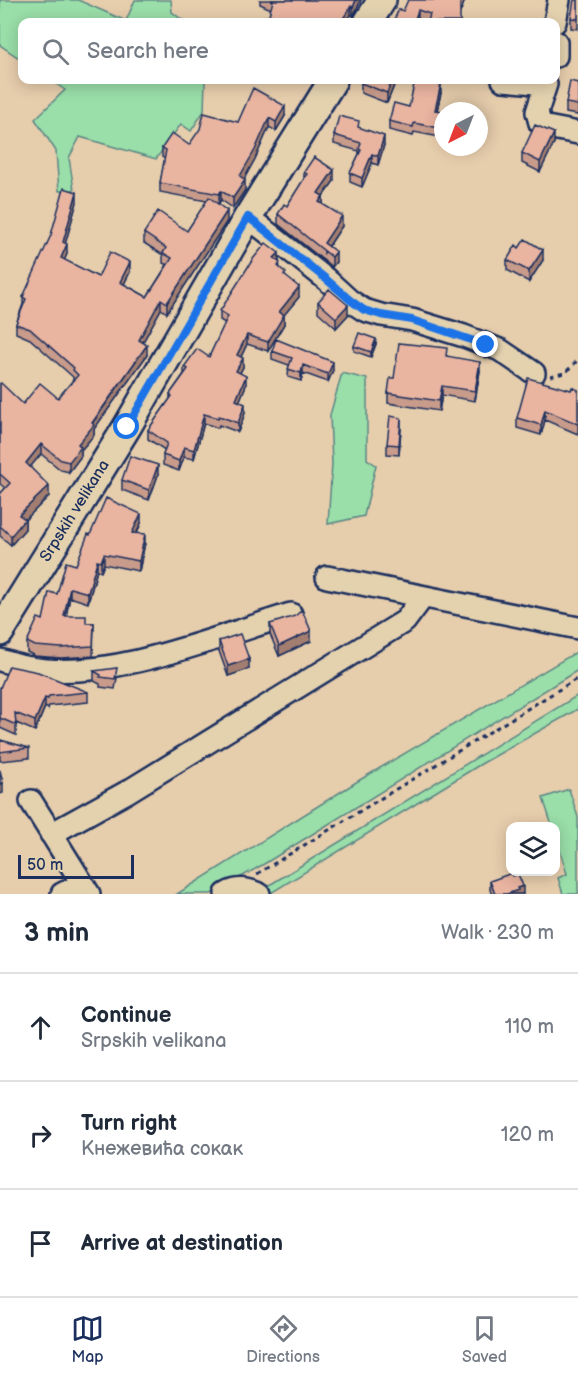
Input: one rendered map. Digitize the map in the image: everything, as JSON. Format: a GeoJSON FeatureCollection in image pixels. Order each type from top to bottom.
{"type":"FeatureCollection","features":[{"type":"Feature","properties":{"kind":"main road"},"geometry":{"type":"LineString","coordinates":[[371,18],[382,0]]}},
{"type":"Feature","properties":{"kind":"main road","name":"Srpskih velikana"},"geometry":{"type":"LineString","coordinates":[[0,632],[127,427],[248,217],[331,84]]}},
{"type":"Feature","properties":{"kind":"street"},"geometry":{"type":"LineString","coordinates":[[556,18],[559,0]]}},
{"type":"Feature","properties":{"kind":"street"},"geometry":{"type":"LineString","coordinates":[[546,84],[537,112],[540,123],[547,127],[578,133]]}},
{"type":"Feature","properties":{"kind":"street"},"geometry":{"type":"LineString","coordinates":[[248,217],[364,310],[412,320],[464,336],[500,350],[534,373]]}},
{"type":"Feature","properties":{"kind":"street"},"geometry":{"type":"LineString","coordinates":[[327,577],[578,628]]}},
{"type":"Feature","properties":{"kind":"street"},"geometry":{"type":"LineString","coordinates":[[51,834],[127,792],[405,621],[423,597]]}},
{"type":"Feature","properties":{"kind":"street"},"geometry":{"type":"LineString","coordinates":[[0,660],[33,669],[88,670],[156,656],[291,614]]}},
{"type":"Feature","properties":{"kind":"street"},"geometry":{"type":"LineString","coordinates":[[31,801],[85,889],[62,894]]}},
{"type":"Feature","properties":{"kind":"street"},"geometry":{"type":"LineString","coordinates":[[230,891],[250,890],[260,894]]}},
{"type":"Feature","properties":{"kind":"path"},"geometry":{"type":"LineString","coordinates":[[534,373],[554,376],[565,373],[578,360]]}},
{"type":"Feature","properties":{"kind":"path"},"geometry":{"type":"LineString","coordinates":[[230,891],[578,678]]}},
{"type":"Feature","properties":{"kind":"green space"},"geometry":{"type":"Polygon","coordinates":[[[0,0],[78,0],[119,18],[18,18],[18,57],[0,45],[0,0]]]}},
{"type":"Feature","properties":{"kind":"green space"},"geometry":{"type":"Polygon","coordinates":[[[135,0],[171,0],[172,12],[180,18],[127,18],[135,0]]]}},
{"type":"Feature","properties":{"kind":"green space"},"geometry":{"type":"Polygon","coordinates":[[[56,84],[205,84],[204,111],[191,131],[181,124],[156,159],[80,137],[69,158],[74,190],[59,191],[56,151],[35,119],[65,90],[56,84]]]}},
{"type":"Feature","properties":{"kind":"green space"},"geometry":{"type":"Polygon","coordinates":[[[342,373],[367,379],[367,459],[376,465],[364,516],[328,524],[332,464],[330,415],[342,373]]]}},
{"type":"Feature","properties":{"kind":"green space"},"geometry":{"type":"Polygon","coordinates":[[[578,651],[578,670],[264,864],[211,894],[177,894],[358,781],[578,651]]]}},
{"type":"Feature","properties":{"kind":"green space"},"geometry":{"type":"Polygon","coordinates":[[[578,695],[578,709],[481,764],[271,893],[263,889],[578,695]]]}},
{"type":"Feature","properties":{"kind":"green space"},"geometry":{"type":"Polygon","coordinates":[[[569,789],[578,817],[578,894],[563,894],[558,878],[567,874],[560,851],[560,822],[551,822],[543,798],[569,789]]]}},
{"type":"Feature","properties":{"kind":"building"},"geometry":{"type":"Polygon","coordinates":[[[271,0],[356,0],[344,18],[268,18],[273,1],[271,0]]]}},
{"type":"Feature","properties":{"kind":"building"},"geometry":{"type":"Polygon","coordinates":[[[408,0],[461,0],[460,18],[429,18],[430,14],[418,10],[415,18],[395,18],[399,9],[403,11],[408,0]]]}},
{"type":"Feature","properties":{"kind":"building"},"geometry":{"type":"Polygon","coordinates":[[[574,0],[578,0],[578,19],[571,18],[574,0]]]}},
{"type":"Feature","properties":{"kind":"building"},"geometry":{"type":"Polygon","coordinates":[[[570,81],[578,83],[578,105],[566,103],[570,81]]]}},
{"type":"Feature","properties":{"kind":"building"},"geometry":{"type":"Polygon","coordinates":[[[364,84],[390,84],[387,93],[364,84]]]}},
{"type":"Feature","properties":{"kind":"building"},"geometry":{"type":"Polygon","coordinates":[[[414,84],[441,84],[437,102],[434,102],[434,127],[414,123],[413,127],[389,121],[394,103],[409,107],[414,84]]]}},
{"type":"Feature","properties":{"kind":"building"},"geometry":{"type":"Polygon","coordinates":[[[253,88],[285,106],[276,122],[269,118],[240,176],[245,180],[233,198],[221,191],[219,194],[160,183],[166,150],[162,148],[172,133],[189,145],[200,129],[204,113],[238,122],[253,88]]]}},
{"type":"Feature","properties":{"kind":"building"},"geometry":{"type":"Polygon","coordinates":[[[339,116],[359,121],[358,127],[384,136],[378,156],[372,154],[362,178],[350,173],[361,150],[359,149],[361,143],[334,135],[339,116]]]}},
{"type":"Feature","properties":{"kind":"building"},"geometry":{"type":"Polygon","coordinates":[[[535,125],[554,133],[540,162],[522,153],[535,125]]]}},
{"type":"Feature","properties":{"kind":"building"},"geometry":{"type":"Polygon","coordinates":[[[314,157],[334,170],[318,193],[323,196],[319,202],[342,216],[324,243],[336,252],[332,257],[278,214],[284,204],[287,206],[307,174],[304,172],[314,157]]]}},
{"type":"Feature","properties":{"kind":"building"},"geometry":{"type":"Polygon","coordinates":[[[64,188],[77,192],[63,242],[67,244],[61,258],[98,277],[110,252],[130,262],[120,282],[147,297],[172,258],[163,253],[166,248],[144,233],[158,211],[187,231],[209,197],[227,211],[167,303],[161,299],[139,340],[147,345],[92,423],[94,425],[78,444],[81,447],[69,462],[61,460],[41,444],[26,463],[49,486],[19,515],[25,519],[11,536],[0,526],[0,494],[10,483],[0,474],[0,384],[23,404],[40,383],[58,398],[78,375],[73,370],[74,368],[30,329],[16,324],[26,299],[23,297],[51,235],[64,188]]]}},
{"type":"Feature","properties":{"kind":"building"},"geometry":{"type":"Polygon","coordinates":[[[525,239],[543,250],[529,271],[507,260],[516,245],[519,248],[525,239]]]}},
{"type":"Feature","properties":{"kind":"building"},"geometry":{"type":"Polygon","coordinates":[[[266,243],[279,253],[274,258],[280,263],[278,266],[286,273],[284,275],[299,287],[279,312],[284,315],[268,342],[247,335],[237,355],[243,358],[236,371],[246,376],[236,400],[245,404],[238,423],[219,416],[218,418],[204,414],[194,450],[184,447],[179,461],[163,455],[167,443],[148,430],[172,396],[170,394],[188,369],[184,367],[197,349],[209,357],[228,316],[220,311],[253,259],[266,243]]]}},
{"type":"Feature","properties":{"kind":"building"},"geometry":{"type":"Polygon","coordinates":[[[329,289],[348,305],[336,318],[318,302],[329,289]]]}},
{"type":"Feature","properties":{"kind":"building"},"geometry":{"type":"Polygon","coordinates":[[[359,333],[376,339],[371,352],[354,346],[359,333]]]}},
{"type":"Feature","properties":{"kind":"building"},"geometry":{"type":"Polygon","coordinates":[[[276,339],[333,362],[328,374],[303,365],[301,373],[288,369],[292,358],[272,351],[276,339]]]}},
{"type":"Feature","properties":{"kind":"building"},"geometry":{"type":"Polygon","coordinates":[[[399,343],[447,348],[446,356],[480,362],[475,391],[442,386],[439,401],[388,393],[390,378],[394,378],[399,343]]]}},
{"type":"Feature","properties":{"kind":"building"},"geometry":{"type":"Polygon","coordinates":[[[528,378],[578,390],[578,424],[545,410],[541,425],[517,418],[528,378]]]}},
{"type":"Feature","properties":{"kind":"building"},"geometry":{"type":"Polygon","coordinates":[[[390,416],[401,418],[399,445],[387,444],[390,416]]]}},
{"type":"Feature","properties":{"kind":"building"},"geometry":{"type":"Polygon","coordinates":[[[130,456],[158,465],[149,490],[122,480],[130,456]]]}},
{"type":"Feature","properties":{"kind":"building"},"geometry":{"type":"Polygon","coordinates":[[[106,498],[141,514],[132,533],[145,534],[139,561],[104,554],[101,562],[97,561],[88,593],[70,588],[64,616],[86,616],[86,623],[94,623],[93,646],[61,648],[35,646],[27,642],[38,618],[43,620],[49,592],[57,594],[66,562],[76,565],[106,498]]]}},
{"type":"Feature","properties":{"kind":"building"},"geometry":{"type":"Polygon","coordinates":[[[302,610],[311,631],[279,646],[270,624],[295,616],[302,610]]]}},
{"type":"Feature","properties":{"kind":"building"},"geometry":{"type":"Polygon","coordinates":[[[240,634],[249,659],[228,666],[219,641],[240,634]]]}},
{"type":"Feature","properties":{"kind":"building"},"geometry":{"type":"Polygon","coordinates":[[[9,666],[38,672],[88,692],[49,696],[48,699],[45,698],[35,721],[15,713],[16,725],[0,718],[0,688],[9,666]]]}},
{"type":"Feature","properties":{"kind":"building"},"geometry":{"type":"Polygon","coordinates":[[[117,668],[115,679],[100,677],[101,675],[94,671],[117,668]]]}},
{"type":"Feature","properties":{"kind":"building"},"geometry":{"type":"Polygon","coordinates":[[[0,740],[29,748],[0,752],[0,740]]]}},
{"type":"Feature","properties":{"kind":"building"},"geometry":{"type":"Polygon","coordinates":[[[506,875],[519,876],[523,886],[507,894],[495,894],[490,881],[506,875]]]}},
{"type":"Feature","properties":{"kind":"route"},"geometry":{"type":"LineString","coordinates":[[127,427],[248,217],[364,310],[412,320],[486,345]]}}]}
